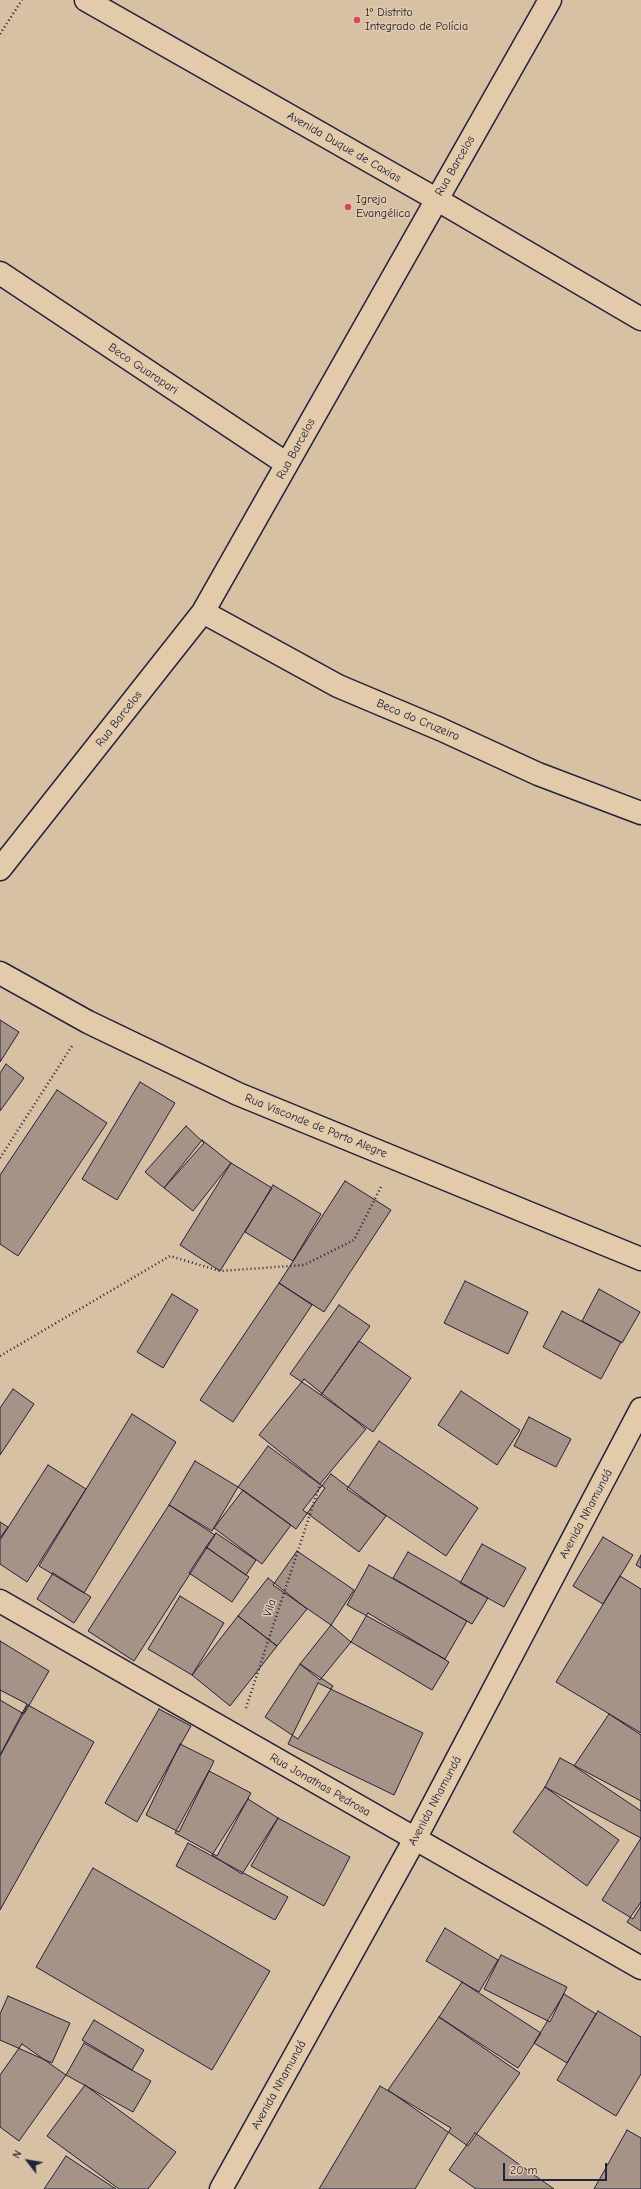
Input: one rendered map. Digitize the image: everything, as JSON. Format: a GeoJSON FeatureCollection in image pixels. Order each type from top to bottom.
{"type":"FeatureCollection","features":[{"type":"Feature","properties":{"kind":"street","name":"Avenida Duque de Caxias"},"geometry":{"type":"LineString","coordinates":[[86,0],[436,199],[641,319]]}},
{"type":"Feature","properties":{"kind":"street","name":"Rua Barcelos"},"geometry":{"type":"LineString","coordinates":[[0,869],[203,612],[550,0]]}},
{"type":"Feature","properties":{"kind":"street","name":"Beco Guarapari"},"geometry":{"type":"LineString","coordinates":[[0,273],[287,464]]}},
{"type":"Feature","properties":{"kind":"street","name":"Beco do Cruzeiro"},"geometry":{"type":"LineString","coordinates":[[203,612],[338,686],[440,729],[538,774],[641,813]]}},
{"type":"Feature","properties":{"kind":"street","name":"Rua Visconde de Porto Alegre"},"geometry":{"type":"LineString","coordinates":[[0,973],[88,1022],[238,1094],[641,1259]]}},
{"type":"Feature","properties":{"kind":"street","name":"Avenida Nhamundá"},"geometry":{"type":"LineString","coordinates":[[221,2189],[415,1839],[641,1409]]}},
{"type":"Feature","properties":{"kind":"street","name":"Rua Jonathas Pedrosa"},"geometry":{"type":"LineString","coordinates":[[0,1601],[641,1968]]}},
{"type":"Feature","properties":{"kind":"path"},"geometry":{"type":"LineString","coordinates":[[0,34],[22,0]]}},
{"type":"Feature","properties":{"kind":"path"},"geometry":{"type":"LineString","coordinates":[[0,1158],[88,1022]]}},
{"type":"Feature","properties":{"kind":"path"},"geometry":{"type":"LineString","coordinates":[[0,1356],[170,1256],[220,1270],[304,1265],[354,1240],[396,1158]]}},
{"type":"Feature","properties":{"kind":"path","name":"Vila"},"geometry":{"type":"LineString","coordinates":[[237,1737],[320,1484]]}},
{"type":"Feature","properties":{"kind":"building"},"geometry":{"type":"Polygon","coordinates":[[[0,1020],[19,1032],[0,1062],[0,1020]]]}},
{"type":"Feature","properties":{"kind":"building"},"geometry":{"type":"Polygon","coordinates":[[[6,1064],[24,1078],[0,1111],[0,1073],[6,1064]]]}},
{"type":"Feature","properties":{"kind":"building"},"geometry":{"type":"Polygon","coordinates":[[[140,1082],[175,1103],[117,1200],[82,1179],[140,1082]]]}},
{"type":"Feature","properties":{"kind":"building"},"geometry":{"type":"Polygon","coordinates":[[[57,1090],[107,1123],[18,1256],[0,1244],[0,1175],[57,1090]]]}},
{"type":"Feature","properties":{"kind":"building"},"geometry":{"type":"Polygon","coordinates":[[[186,1126],[204,1143],[164,1188],[145,1172],[186,1126]]]}},
{"type":"Feature","properties":{"kind":"building"},"geometry":{"type":"Polygon","coordinates":[[[202,1140],[231,1163],[193,1211],[164,1188],[202,1140]]]}},
{"type":"Feature","properties":{"kind":"building"},"geometry":{"type":"Polygon","coordinates":[[[231,1163],[272,1188],[220,1271],[180,1245],[231,1163]]]}},
{"type":"Feature","properties":{"kind":"building"},"geometry":{"type":"Polygon","coordinates":[[[345,1181],[391,1210],[324,1312],[279,1283],[345,1181]]]}},
{"type":"Feature","properties":{"kind":"building"},"geometry":{"type":"Polygon","coordinates":[[[273,1185],[321,1214],[293,1261],[245,1232],[273,1185]]]}},
{"type":"Feature","properties":{"kind":"building"},"geometry":{"type":"Polygon","coordinates":[[[465,1281],[528,1312],[508,1354],[444,1323],[465,1281]]]}},
{"type":"Feature","properties":{"kind":"building"},"geometry":{"type":"Polygon","coordinates":[[[279,1283],[312,1305],[233,1422],[200,1400],[279,1283]]]}},
{"type":"Feature","properties":{"kind":"building"},"geometry":{"type":"Polygon","coordinates":[[[599,1289],[640,1312],[622,1343],[582,1321],[599,1289]]]}},
{"type":"Feature","properties":{"kind":"building"},"geometry":{"type":"Polygon","coordinates":[[[172,1294],[198,1310],[163,1368],[137,1352],[172,1294]]]}},
{"type":"Feature","properties":{"kind":"building"},"geometry":{"type":"Polygon","coordinates":[[[339,1305],[370,1326],[321,1395],[290,1374],[339,1305]]]}},
{"type":"Feature","properties":{"kind":"building"},"geometry":{"type":"Polygon","coordinates":[[[562,1311],[621,1342],[601,1379],[543,1347],[562,1311]]]}},
{"type":"Feature","properties":{"kind":"building"},"geometry":{"type":"Polygon","coordinates":[[[359,1341],[411,1378],[373,1432],[321,1395],[359,1341]]]}},
{"type":"Feature","properties":{"kind":"building"},"geometry":{"type":"Polygon","coordinates":[[[304,1379],[366,1429],[320,1484],[259,1435],[304,1379]]]}},
{"type":"Feature","properties":{"kind":"building"},"geometry":{"type":"Polygon","coordinates":[[[13,1389],[34,1404],[0,1455],[0,1408],[13,1389]]]}},
{"type":"Feature","properties":{"kind":"building"},"geometry":{"type":"Polygon","coordinates":[[[461,1391],[520,1430],[497,1465],[438,1425],[461,1391]]]}},
{"type":"Feature","properties":{"kind":"building"},"geometry":{"type":"Polygon","coordinates":[[[132,1414],[176,1442],[84,1593],[39,1566],[132,1414]]]}},
{"type":"Feature","properties":{"kind":"building"},"geometry":{"type":"Polygon","coordinates":[[[529,1417],[571,1439],[556,1467],[514,1446],[529,1417]]]}},
{"type":"Feature","properties":{"kind":"building"},"geometry":{"type":"Polygon","coordinates":[[[379,1441],[478,1508],[446,1556],[347,1489],[379,1441]]]}},
{"type":"Feature","properties":{"kind":"building"},"geometry":{"type":"Polygon","coordinates":[[[268,1446],[325,1488],[296,1529],[238,1487],[268,1446]]]}},
{"type":"Feature","properties":{"kind":"building"},"geometry":{"type":"Polygon","coordinates":[[[195,1461],[238,1487],[212,1531],[169,1505],[195,1461]]]}},
{"type":"Feature","properties":{"kind":"building"},"geometry":{"type":"Polygon","coordinates":[[[48,1465],[86,1489],[27,1582],[0,1564],[0,1540],[48,1465]]]}},
{"type":"Feature","properties":{"kind":"building"},"geometry":{"type":"Polygon","coordinates":[[[331,1474],[386,1516],[359,1552],[303,1510],[331,1474]]]}},
{"type":"Feature","properties":{"kind":"building"},"geometry":{"type":"Polygon","coordinates":[[[243,1490],[291,1525],[262,1564],[214,1528],[243,1490]]]}},
{"type":"Feature","properties":{"kind":"building"},"geometry":{"type":"Polygon","coordinates":[[[169,1505],[215,1535],[134,1661],[88,1631],[169,1505]]]}},
{"type":"Feature","properties":{"kind":"building"},"geometry":{"type":"Polygon","coordinates":[[[0,1522],[8,1527],[0,1538],[0,1522]]]}},
{"type":"Feature","properties":{"kind":"building"},"geometry":{"type":"Polygon","coordinates":[[[216,1533],[256,1560],[246,1575],[206,1547],[216,1533]]]}},
{"type":"Feature","properties":{"kind":"building"},"geometry":{"type":"Polygon","coordinates":[[[603,1537],[633,1555],[603,1604],[573,1586],[603,1537]]]}},
{"type":"Feature","properties":{"kind":"building"},"geometry":{"type":"Polygon","coordinates":[[[482,1544],[526,1568],[504,1607],[460,1583],[482,1544]]]}},
{"type":"Feature","properties":{"kind":"building"},"geometry":{"type":"Polygon","coordinates":[[[206,1547],[249,1577],[232,1602],[189,1573],[206,1547]]]}},
{"type":"Feature","properties":{"kind":"building"},"geometry":{"type":"Polygon","coordinates":[[[297,1551],[354,1590],[331,1625],[273,1585],[297,1551]]]}},
{"type":"Feature","properties":{"kind":"building"},"geometry":{"type":"Polygon","coordinates":[[[408,1552],[488,1598],[472,1624],[393,1578],[408,1552]]]}},
{"type":"Feature","properties":{"kind":"building"},"geometry":{"type":"Polygon","coordinates":[[[641,1555],[641,1568],[636,1565],[641,1555]]]}},
{"type":"Feature","properties":{"kind":"building"},"geometry":{"type":"Polygon","coordinates":[[[369,1565],[467,1621],[445,1659],[347,1605],[369,1565]]]}},
{"type":"Feature","properties":{"kind":"building"},"geometry":{"type":"Polygon","coordinates":[[[53,1573],[91,1597],[74,1623],[37,1599],[53,1573]]]}},
{"type":"Feature","properties":{"kind":"building"},"geometry":{"type":"Polygon","coordinates":[[[620,1576],[641,1589],[641,1733],[556,1682],[620,1576]]]}},
{"type":"Feature","properties":{"kind":"building"},"geometry":{"type":"Polygon","coordinates":[[[268,1578],[307,1609],[277,1646],[238,1616],[268,1578]]]}},
{"type":"Feature","properties":{"kind":"building"},"geometry":{"type":"Polygon","coordinates":[[[180,1596],[224,1623],[192,1675],[148,1649],[180,1596]]]}},
{"type":"Feature","properties":{"kind":"building"},"geometry":{"type":"Polygon","coordinates":[[[368,1613],[449,1662],[432,1690],[351,1642],[368,1613]]]}},
{"type":"Feature","properties":{"kind":"building"},"geometry":{"type":"Polygon","coordinates":[[[238,1616],[277,1646],[230,1706],[192,1675],[238,1616]]]}},
{"type":"Feature","properties":{"kind":"building"},"geometry":{"type":"Polygon","coordinates":[[[331,1625],[351,1642],[320,1680],[300,1664],[331,1625]]]}},
{"type":"Feature","properties":{"kind":"building"},"geometry":{"type":"Polygon","coordinates":[[[0,1641],[49,1671],[24,1714],[0,1700],[0,1641]]]}},
{"type":"Feature","properties":{"kind":"building"},"geometry":{"type":"Polygon","coordinates":[[[300,1664],[333,1686],[298,1739],[265,1717],[300,1664]]]}},
{"type":"Feature","properties":{"kind":"building"},"geometry":{"type":"Polygon","coordinates":[[[318,1683],[423,1733],[394,1795],[288,1744],[318,1683]]]}},
{"type":"Feature","properties":{"kind":"building"},"geometry":{"type":"Polygon","coordinates":[[[0,1690],[27,1704],[0,1755],[0,1690]]]}},
{"type":"Feature","properties":{"kind":"building"},"geometry":{"type":"Polygon","coordinates":[[[28,1705],[94,1742],[0,1910],[0,1756],[28,1705]]]}},
{"type":"Feature","properties":{"kind":"building"},"geometry":{"type":"Polygon","coordinates":[[[159,1709],[191,1726],[137,1822],[105,1803],[159,1709]]]}},
{"type":"Feature","properties":{"kind":"building"},"geometry":{"type":"Polygon","coordinates":[[[609,1714],[641,1735],[641,1811],[574,1766],[609,1714]]]}},
{"type":"Feature","properties":{"kind":"building"},"geometry":{"type":"Polygon","coordinates":[[[180,1744],[214,1761],[179,1832],[146,1815],[180,1744]]]}},
{"type":"Feature","properties":{"kind":"building"},"geometry":{"type":"Polygon","coordinates":[[[560,1758],[641,1801],[641,1838],[545,1787],[560,1758]]]}},
{"type":"Feature","properties":{"kind":"building"},"geometry":{"type":"Polygon","coordinates":[[[209,1771],[251,1793],[217,1856],[175,1833],[209,1771]]]}},
{"type":"Feature","properties":{"kind":"building"},"geometry":{"type":"Polygon","coordinates":[[[545,1787],[619,1840],[587,1886],[513,1832],[545,1787]]]}},
{"type":"Feature","properties":{"kind":"building"},"geometry":{"type":"Polygon","coordinates":[[[248,1799],[278,1818],[242,1874],[212,1855],[248,1799]]]}},
{"type":"Feature","properties":{"kind":"building"},"geometry":{"type":"Polygon","coordinates":[[[278,1818],[350,1857],[324,1906],[251,1866],[278,1818]]]}},
{"type":"Feature","properties":{"kind":"building"},"geometry":{"type":"Polygon","coordinates":[[[641,1838],[641,1906],[633,1919],[602,1900],[641,1838]]]}},
{"type":"Feature","properties":{"kind":"building"},"geometry":{"type":"Polygon","coordinates":[[[188,1843],[288,1897],[275,1920],[176,1866],[188,1843]]]}},
{"type":"Feature","properties":{"kind":"building"},"geometry":{"type":"Polygon","coordinates":[[[93,1868],[270,1971],[212,2070],[36,1967],[93,1868]]]}},
{"type":"Feature","properties":{"kind":"building"},"geometry":{"type":"Polygon","coordinates":[[[641,1902],[641,1931],[627,1922],[641,1902]]]}},
{"type":"Feature","properties":{"kind":"building"},"geometry":{"type":"Polygon","coordinates":[[[445,1928],[498,1960],[479,1992],[426,1961],[445,1928]]]}},
{"type":"Feature","properties":{"kind":"building"},"geometry":{"type":"Polygon","coordinates":[[[501,1955],[567,1987],[550,2022],[484,1989],[501,1955]]]}},
{"type":"Feature","properties":{"kind":"building"},"geometry":{"type":"Polygon","coordinates":[[[462,1982],[541,2033],[518,2068],[439,2017],[462,1982]]]}},
{"type":"Feature","properties":{"kind":"building"},"geometry":{"type":"Polygon","coordinates":[[[564,1994],[596,2014],[567,2063],[534,2043],[564,1994]]]}},
{"type":"Feature","properties":{"kind":"building"},"geometry":{"type":"Polygon","coordinates":[[[8,1996],[70,2023],[52,2063],[0,2040],[0,2014],[8,1996]]]}},
{"type":"Feature","properties":{"kind":"building"},"geometry":{"type":"Polygon","coordinates":[[[598,2011],[641,2037],[641,2074],[616,2116],[557,2080],[598,2011]]]}},
{"type":"Feature","properties":{"kind":"building"},"geometry":{"type":"Polygon","coordinates":[[[439,2017],[520,2073],[468,2146],[388,2090],[439,2017]]]}},
{"type":"Feature","properties":{"kind":"building"},"geometry":{"type":"Polygon","coordinates":[[[94,2020],[144,2050],[132,2070],[82,2040],[94,2020]]]}},
{"type":"Feature","properties":{"kind":"building"},"geometry":{"type":"Polygon","coordinates":[[[84,2043],[151,2081],[133,2112],[66,2075],[84,2043]]]}},
{"type":"Feature","properties":{"kind":"building"},"geometry":{"type":"Polygon","coordinates":[[[22,2044],[66,2075],[19,2141],[0,2127],[0,2075],[22,2044]]]}},
{"type":"Feature","properties":{"kind":"building"},"geometry":{"type":"Polygon","coordinates":[[[85,2085],[176,2152],[148,2189],[119,2189],[47,2136],[85,2085]]]}},
{"type":"Feature","properties":{"kind":"building"},"geometry":{"type":"Polygon","coordinates":[[[380,2086],[451,2128],[415,2189],[319,2189],[380,2086]]]}},
{"type":"Feature","properties":{"kind":"building"},"geometry":{"type":"Polygon","coordinates":[[[627,2130],[641,2138],[641,2189],[594,2189],[627,2130]]]}},
{"type":"Feature","properties":{"kind":"building"},"geometry":{"type":"Polygon","coordinates":[[[475,2133],[554,2189],[476,2189],[449,2170],[475,2133]]]}},
{"type":"Feature","properties":{"kind":"building"},"geometry":{"type":"Polygon","coordinates":[[[66,2156],[116,2189],[44,2189],[66,2156]]]}},
{"type":"Feature","properties":{"kind":"place","name":"1º Distrito Integrado de Polícia"},"geometry":{"type":"Point","coordinates":[357,20]}},
{"type":"Feature","properties":{"kind":"place","name":"Igreja Evangélica"},"geometry":{"type":"Point","coordinates":[348,207]}}]}
